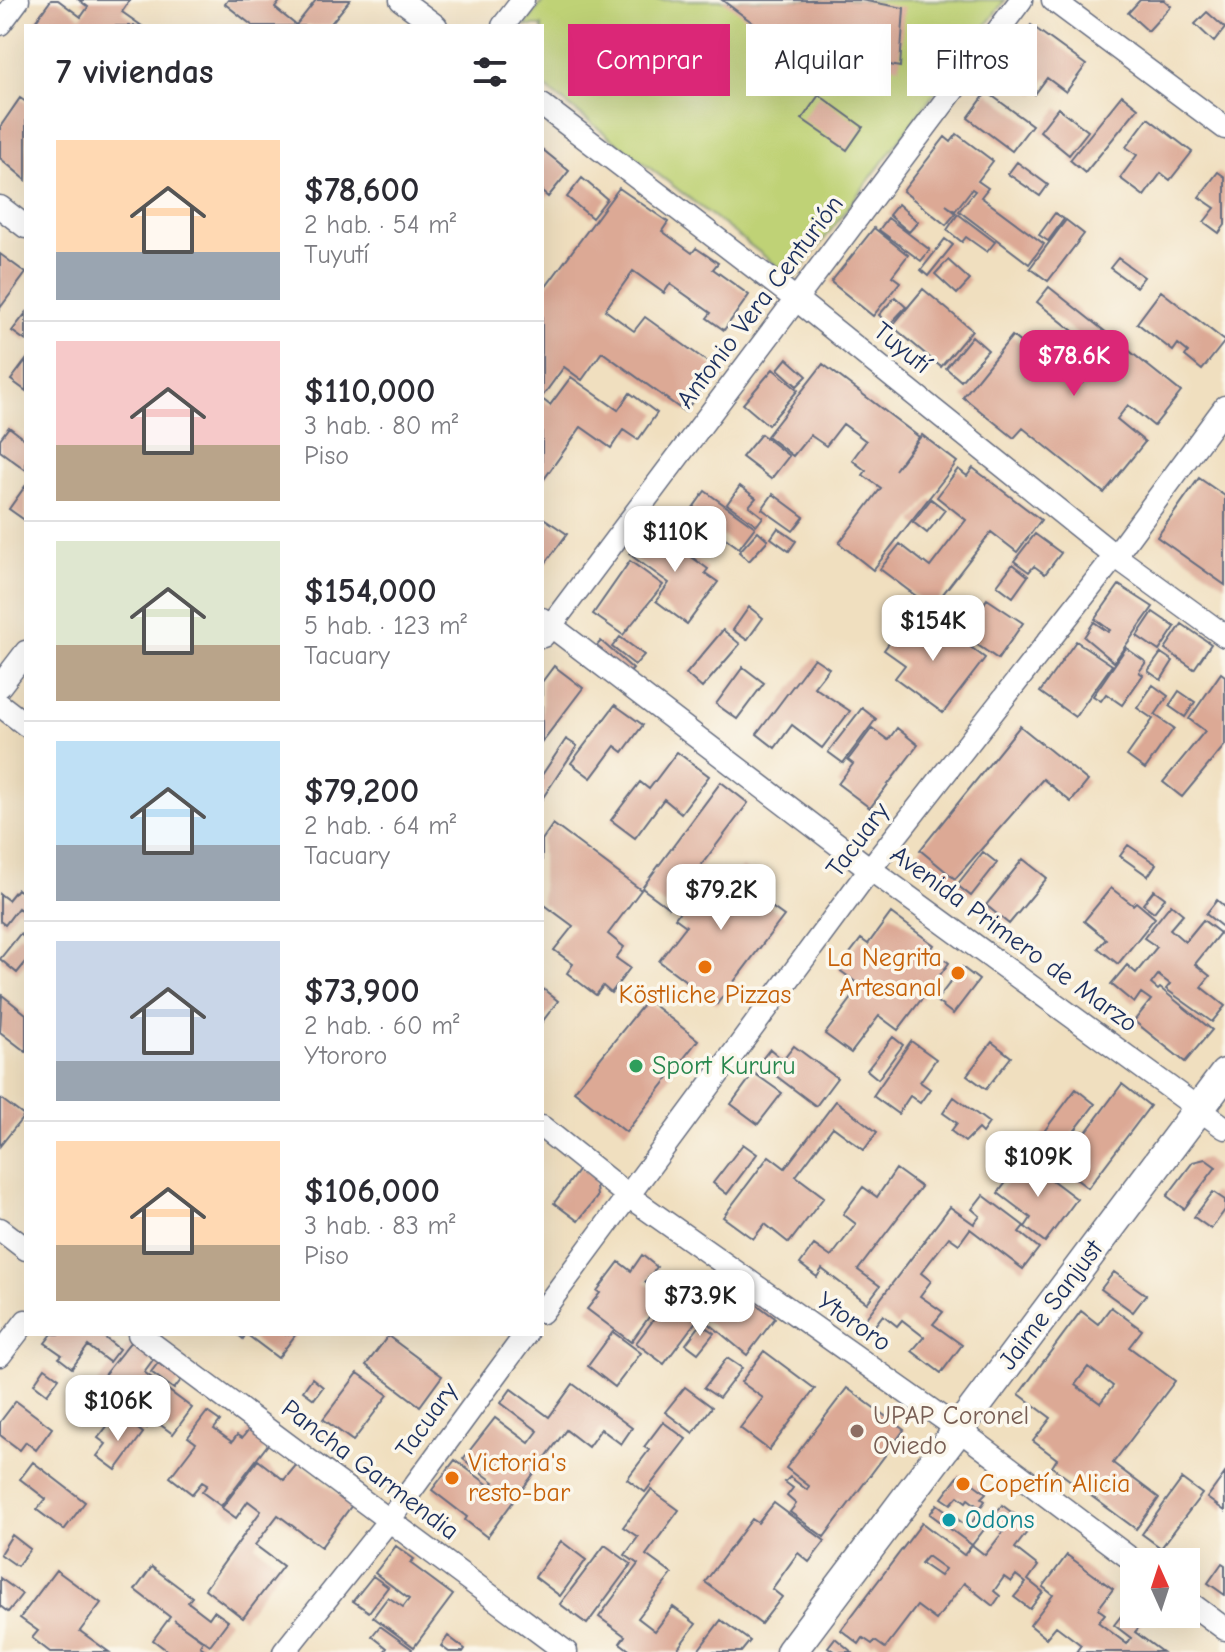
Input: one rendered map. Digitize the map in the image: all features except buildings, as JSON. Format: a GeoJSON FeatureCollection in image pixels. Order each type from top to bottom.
{"type":"FeatureCollection","features":[{"type":"Feature","properties":{"kind":"main road","name":"Jaime Sanjust"},"geometry":{"type":"LineString","coordinates":[[791,1652],[1225,1074]]}},
{"type":"Feature","properties":{"kind":"street"},"geometry":{"type":"LineString","coordinates":[[0,24],[18,0]]}},
{"type":"Feature","properties":{"kind":"street"},"geometry":{"type":"LineString","coordinates":[[401,0],[433,24]]}},
{"type":"Feature","properties":{"kind":"street"},"geometry":{"type":"LineString","coordinates":[[505,24],[523,0]]}},
{"type":"Feature","properties":{"kind":"street","name":"Antonio Vera Centurión"},"geometry":{"type":"LineString","coordinates":[[545,627],[797,300],[1021,0]]}},
{"type":"Feature","properties":{"kind":"street"},"geometry":{"type":"LineString","coordinates":[[1053,0],[1225,128]]}},
{"type":"Feature","properties":{"kind":"street","name":"Tuyutí"},"geometry":{"type":"LineString","coordinates":[[544,107],[797,300],[1115,556],[1225,636]]}},
{"type":"Feature","properties":{"kind":"street"},"geometry":{"type":"LineString","coordinates":[[0,207],[24,225]]}},
{"type":"Feature","properties":{"kind":"street","name":"Tacuary"},"geometry":{"type":"LineString","coordinates":[[544,1309],[870,869],[1115,556],[1225,407]]}},
{"type":"Feature","properties":{"kind":"street","name":"Avenida Primero de Marzo"},"geometry":{"type":"LineString","coordinates":[[545,627],[1225,1128]]}},
{"type":"Feature","properties":{"kind":"street"},"geometry":{"type":"LineString","coordinates":[[0,686],[24,655]]}},
{"type":"Feature","properties":{"kind":"street"},"geometry":{"type":"LineString","coordinates":[[0,705],[24,723]]}},
{"type":"Feature","properties":{"kind":"street","name":"Ytororo"},"geometry":{"type":"LineString","coordinates":[[544,1129],[627,1195],[958,1429],[1120,1551]]}},
{"type":"Feature","properties":{"kind":"street"},"geometry":{"type":"LineString","coordinates":[[0,1229],[24,1247]]}},
{"type":"Feature","properties":{"kind":"street"},"geometry":{"type":"LineString","coordinates":[[0,1355],[24,1324]]}},
{"type":"Feature","properties":{"kind":"street","name":"Pancha Garmendia"},"geometry":{"type":"LineString","coordinates":[[142,1336],[566,1652]]}},
{"type":"Feature","properties":{"kind":"street","name":"Tacuary"},"geometry":{"type":"LineString","coordinates":[[284,1652],[390,1519],[525,1336]]}},
{"type":"Feature","properties":{"kind":"street"},"geometry":{"type":"LineString","coordinates":[[1200,1610],[1225,1629]]}},
{"type":"Feature","properties":{"kind":"green space"},"geometry":{"type":"Polygon","coordinates":[[[544,0],[1005,0],[987,24],[907,24],[907,96],[932,96],[794,279],[544,87],[544,24],[526,24],[544,0]]]}},
{"type":"Feature","properties":{"kind":"place","name":"Köstliche Pizzas"},"geometry":{"type":"Point","coordinates":[705,967]}},
{"type":"Feature","properties":{"kind":"place","name":"La Negrita Artesanal"},"geometry":{"type":"Point","coordinates":[958,973]}},
{"type":"Feature","properties":{"kind":"place","name":"Sport Kururu"},"geometry":{"type":"Point","coordinates":[636,1066]}},
{"type":"Feature","properties":{"kind":"place","name":"UPAP Coronel Oviedo"},"geometry":{"type":"Point","coordinates":[857,1431]}},
{"type":"Feature","properties":{"kind":"place","name":"Victoria's resto-bar"},"geometry":{"type":"Point","coordinates":[452,1478]}},
{"type":"Feature","properties":{"kind":"place","name":"Copetín Alicia"},"geometry":{"type":"Point","coordinates":[963,1484]}},
{"type":"Feature","properties":{"kind":"place","name":"Odons"},"geometry":{"type":"Point","coordinates":[949,1520]}}]}
